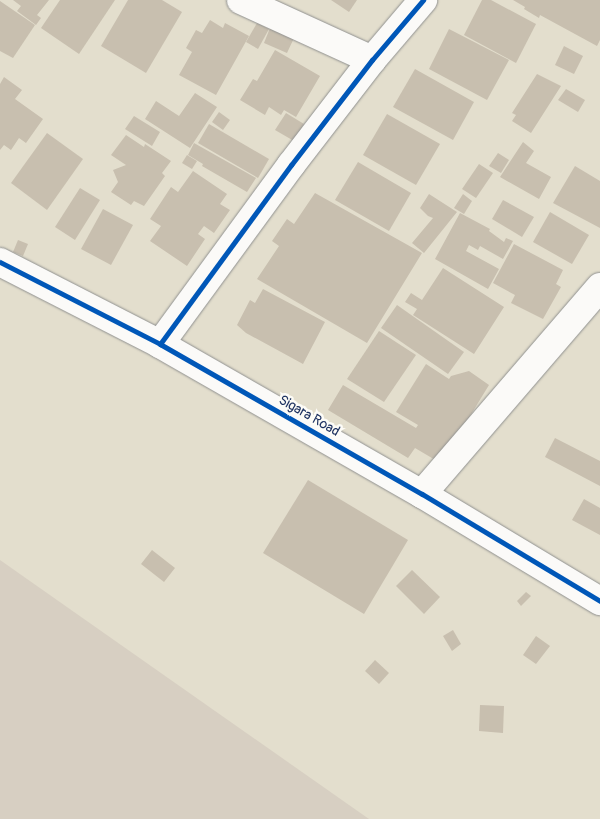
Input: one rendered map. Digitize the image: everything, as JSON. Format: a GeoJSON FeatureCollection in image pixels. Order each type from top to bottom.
{"type":"FeatureCollection","features":[{"type":"Feature","properties":{"kind":"street"},"geometry":{"type":"LineString","coordinates":[[241,0],[372,60]]}},
{"type":"Feature","properties":{"kind":"street"},"geometry":{"type":"LineString","coordinates":[[160,344],[372,60],[423,0]]}},
{"type":"Feature","properties":{"kind":"street","name":"Sigara Road"},"geometry":{"type":"LineString","coordinates":[[0,262],[160,344],[422,494],[600,601]]}},
{"type":"Feature","properties":{"kind":"street"},"geometry":{"type":"LineString","coordinates":[[422,494],[600,287]]}},
{"type":"Feature","properties":{"kind":"shaded area"},"geometry":{"type":"Polygon","coordinates":[[[0,560],[369,819],[0,819],[0,560]]]}},
{"type":"Feature","properties":{"kind":"building"},"geometry":{"type":"Polygon","coordinates":[[[13,0],[49,0],[37,15],[41,18],[36,25],[17,11],[21,6],[13,0]]]}},
{"type":"Feature","properties":{"kind":"building"},"geometry":{"type":"Polygon","coordinates":[[[60,0],[115,0],[79,54],[41,28],[60,0]]]}},
{"type":"Feature","properties":{"kind":"building"},"geometry":{"type":"Polygon","coordinates":[[[128,0],[162,0],[182,12],[146,73],[101,46],[128,0]]]}},
{"type":"Feature","properties":{"kind":"building"},"geometry":{"type":"Polygon","coordinates":[[[331,0],[357,0],[349,12],[331,0]]]}},
{"type":"Feature","properties":{"kind":"building"},"geometry":{"type":"Polygon","coordinates":[[[482,0],[491,0],[536,24],[516,63],[464,35],[482,0]]]}},
{"type":"Feature","properties":{"kind":"building"},"geometry":{"type":"Polygon","coordinates":[[[513,0],[600,0],[600,40],[597,46],[540,15],[539,18],[513,0]]]}},
{"type":"Feature","properties":{"kind":"building"},"geometry":{"type":"Polygon","coordinates":[[[0,1],[35,25],[13,58],[0,51],[0,1]]]}},
{"type":"Feature","properties":{"kind":"building"},"geometry":{"type":"Polygon","coordinates":[[[210,20],[223,28],[225,23],[249,36],[216,95],[179,75],[192,52],[186,48],[196,30],[202,33],[210,20]]]}},
{"type":"Feature","properties":{"kind":"building"},"geometry":{"type":"Polygon","coordinates":[[[257,23],[269,29],[258,49],[246,42],[257,23]]]}},
{"type":"Feature","properties":{"kind":"building"},"geometry":{"type":"Polygon","coordinates":[[[270,28],[294,38],[287,53],[264,43],[270,28]]]}},
{"type":"Feature","properties":{"kind":"building"},"geometry":{"type":"Polygon","coordinates":[[[449,29],[509,60],[487,100],[429,69],[449,29]]]}},
{"type":"Feature","properties":{"kind":"building"},"geometry":{"type":"Polygon","coordinates":[[[564,46],[583,56],[574,74],[555,65],[564,46]]]}},
{"type":"Feature","properties":{"kind":"building"},"geometry":{"type":"Polygon","coordinates":[[[275,50],[320,76],[296,117],[284,110],[281,115],[269,107],[265,115],[240,100],[253,79],[257,81],[275,50]]]}},
{"type":"Feature","properties":{"kind":"building"},"geometry":{"type":"Polygon","coordinates":[[[415,69],[474,102],[453,140],[393,107],[415,69]]]}},
{"type":"Feature","properties":{"kind":"building"},"geometry":{"type":"Polygon","coordinates":[[[537,74],[561,86],[531,133],[512,121],[516,115],[512,113],[537,74]]]}},
{"type":"Feature","properties":{"kind":"building"},"geometry":{"type":"Polygon","coordinates":[[[4,77],[22,90],[15,99],[43,119],[26,143],[19,138],[11,150],[4,145],[0,150],[0,84],[4,77]]]}},
{"type":"Feature","properties":{"kind":"building"},"geometry":{"type":"Polygon","coordinates":[[[566,89],[585,100],[578,112],[558,100],[566,89]]]}},
{"type":"Feature","properties":{"kind":"building"},"geometry":{"type":"Polygon","coordinates":[[[195,93],[217,107],[190,148],[145,119],[156,101],[179,116],[195,93]]]}},
{"type":"Feature","properties":{"kind":"building"},"geometry":{"type":"Polygon","coordinates":[[[219,112],[230,120],[223,130],[212,122],[219,112]]]}},
{"type":"Feature","properties":{"kind":"building"},"geometry":{"type":"Polygon","coordinates":[[[286,113],[304,124],[294,141],[275,130],[286,113]]]}},
{"type":"Feature","properties":{"kind":"building"},"geometry":{"type":"Polygon","coordinates":[[[387,114],[440,144],[416,185],[363,155],[387,114]]]}},
{"type":"Feature","properties":{"kind":"building"},"geometry":{"type":"Polygon","coordinates":[[[134,116],[160,132],[152,146],[125,129],[134,116]]]}},
{"type":"Feature","properties":{"kind":"building"},"geometry":{"type":"Polygon","coordinates":[[[209,124],[269,159],[258,178],[198,143],[209,124]]]}},
{"type":"Feature","properties":{"kind":"building"},"geometry":{"type":"Polygon","coordinates":[[[47,133],[83,159],[47,210],[11,183],[47,133]]]}},
{"type":"Feature","properties":{"kind":"building"},"geometry":{"type":"Polygon","coordinates":[[[126,135],[144,147],[145,144],[171,161],[162,173],[165,176],[144,206],[134,201],[131,205],[111,192],[118,182],[113,170],[126,165],[111,155],[126,135]]]}},
{"type":"Feature","properties":{"kind":"building"},"geometry":{"type":"Polygon","coordinates":[[[523,142],[534,151],[526,163],[551,177],[539,199],[500,177],[523,142]]]}},
{"type":"Feature","properties":{"kind":"building"},"geometry":{"type":"Polygon","coordinates":[[[194,143],[256,178],[247,192],[202,166],[203,164],[188,155],[194,143]]]}},
{"type":"Feature","properties":{"kind":"building"},"geometry":{"type":"Polygon","coordinates":[[[498,153],[509,160],[501,173],[489,166],[498,153]]]}},
{"type":"Feature","properties":{"kind":"building"},"geometry":{"type":"Polygon","coordinates":[[[187,155],[197,161],[192,169],[182,163],[187,155]]]}},
{"type":"Feature","properties":{"kind":"building"},"geometry":{"type":"Polygon","coordinates":[[[358,162],[411,193],[389,231],[335,200],[358,162]]]}},
{"type":"Feature","properties":{"kind":"building"},"geometry":{"type":"Polygon","coordinates":[[[479,164],[493,173],[476,198],[462,189],[479,164]]]}},
{"type":"Feature","properties":{"kind":"building"},"geometry":{"type":"Polygon","coordinates":[[[575,166],[600,181],[600,228],[553,203],[575,166]]]}},
{"type":"Feature","properties":{"kind":"building"},"geometry":{"type":"Polygon","coordinates":[[[193,171],[227,194],[220,204],[230,210],[214,233],[204,226],[198,234],[205,239],[187,266],[150,241],[161,226],[150,219],[171,187],[178,192],[193,171]]]}},
{"type":"Feature","properties":{"kind":"building"},"geometry":{"type":"Polygon","coordinates":[[[80,188],[100,200],[75,240],[55,227],[80,188]]]}},
{"type":"Feature","properties":{"kind":"building"},"geometry":{"type":"Polygon","coordinates":[[[315,193],[422,253],[367,343],[257,279],[279,246],[272,241],[287,219],[294,224],[315,193]]]}},
{"type":"Feature","properties":{"kind":"building"},"geometry":{"type":"Polygon","coordinates":[[[429,194],[457,212],[424,253],[412,243],[433,218],[420,208],[429,194]]]}},
{"type":"Feature","properties":{"kind":"building"},"geometry":{"type":"Polygon","coordinates":[[[463,194],[472,201],[464,214],[454,208],[463,194]]]}},
{"type":"Feature","properties":{"kind":"building"},"geometry":{"type":"Polygon","coordinates":[[[503,200],[534,217],[522,237],[492,219],[503,200]]]}},
{"type":"Feature","properties":{"kind":"building"},"geometry":{"type":"Polygon","coordinates":[[[103,209],[133,225],[111,265],[81,249],[103,209]]]}},
{"type":"Feature","properties":{"kind":"building"},"geometry":{"type":"Polygon","coordinates":[[[550,212],[589,235],[572,264],[533,242],[550,212]]]}},
{"type":"Feature","properties":{"kind":"building"},"geometry":{"type":"Polygon","coordinates":[[[460,213],[490,229],[489,231],[504,242],[506,238],[513,241],[503,259],[480,246],[478,250],[469,245],[466,251],[499,269],[488,289],[435,259],[460,213]]]}},
{"type":"Feature","properties":{"kind":"building"},"geometry":{"type":"Polygon","coordinates":[[[18,240],[28,244],[23,256],[13,252],[18,240]]]}},
{"type":"Feature","properties":{"kind":"building"},"geometry":{"type":"Polygon","coordinates":[[[514,244],[563,270],[556,284],[561,287],[543,319],[511,303],[515,295],[493,283],[514,244]]]}},
{"type":"Feature","properties":{"kind":"building"},"geometry":{"type":"Polygon","coordinates":[[[443,268],[504,307],[474,354],[413,315],[417,309],[405,302],[411,293],[422,300],[443,268]]]}},
{"type":"Feature","properties":{"kind":"building"},"geometry":{"type":"Polygon","coordinates":[[[263,289],[325,322],[303,364],[246,333],[237,325],[250,300],[255,303],[263,289]]]}},
{"type":"Feature","properties":{"kind":"building"},"geometry":{"type":"Polygon","coordinates":[[[397,305],[464,352],[448,374],[381,328],[397,305]]]}},
{"type":"Feature","properties":{"kind":"building"},"geometry":{"type":"Polygon","coordinates":[[[379,331],[416,355],[384,402],[347,379],[379,331]]]}},
{"type":"Feature","properties":{"kind":"building"},"geometry":{"type":"Polygon","coordinates":[[[426,364],[449,379],[451,376],[469,371],[489,385],[448,452],[437,461],[415,448],[408,458],[328,410],[343,385],[416,428],[418,425],[396,412],[426,364]]]}},
{"type":"Feature","properties":{"kind":"building"},"geometry":{"type":"Polygon","coordinates":[[[555,438],[600,461],[600,486],[545,457],[555,438]]]}},
{"type":"Feature","properties":{"kind":"building"},"geometry":{"type":"Polygon","coordinates":[[[308,480],[408,540],[364,614],[263,553],[308,480]]]}},
{"type":"Feature","properties":{"kind":"building"},"geometry":{"type":"Polygon","coordinates":[[[584,499],[600,508],[600,535],[572,520],[584,499]]]}},
{"type":"Feature","properties":{"kind":"building"},"geometry":{"type":"Polygon","coordinates":[[[152,550],[175,568],[164,582],[141,564],[152,550]]]}},
{"type":"Feature","properties":{"kind":"building"},"geometry":{"type":"Polygon","coordinates":[[[412,570],[440,597],[424,614],[396,586],[412,570]]]}},
{"type":"Feature","properties":{"kind":"building"},"geometry":{"type":"Polygon","coordinates":[[[526,592],[531,596],[521,606],[517,601],[526,592]]]}},
{"type":"Feature","properties":{"kind":"building"},"geometry":{"type":"Polygon","coordinates":[[[453,630],[461,644],[452,651],[443,636],[453,630]]]}},
{"type":"Feature","properties":{"kind":"building"},"geometry":{"type":"Polygon","coordinates":[[[536,636],[550,646],[536,664],[523,655],[536,636]]]}},
{"type":"Feature","properties":{"kind":"building"},"geometry":{"type":"Polygon","coordinates":[[[375,660],[389,673],[379,684],[365,671],[375,660]]]}},
{"type":"Feature","properties":{"kind":"building"},"geometry":{"type":"Polygon","coordinates":[[[480,705],[504,706],[503,733],[479,731],[480,705]]]}},
{"type":"Feature","properties":{"kind":"cycle path"},"geometry":{"type":"LineString","coordinates":[[160,344],[291,165],[372,60],[423,0]]}},
{"type":"Feature","properties":{"kind":"cycle path"},"geometry":{"type":"LineString","coordinates":[[0,262],[160,344],[422,494],[600,601]]}}]}
